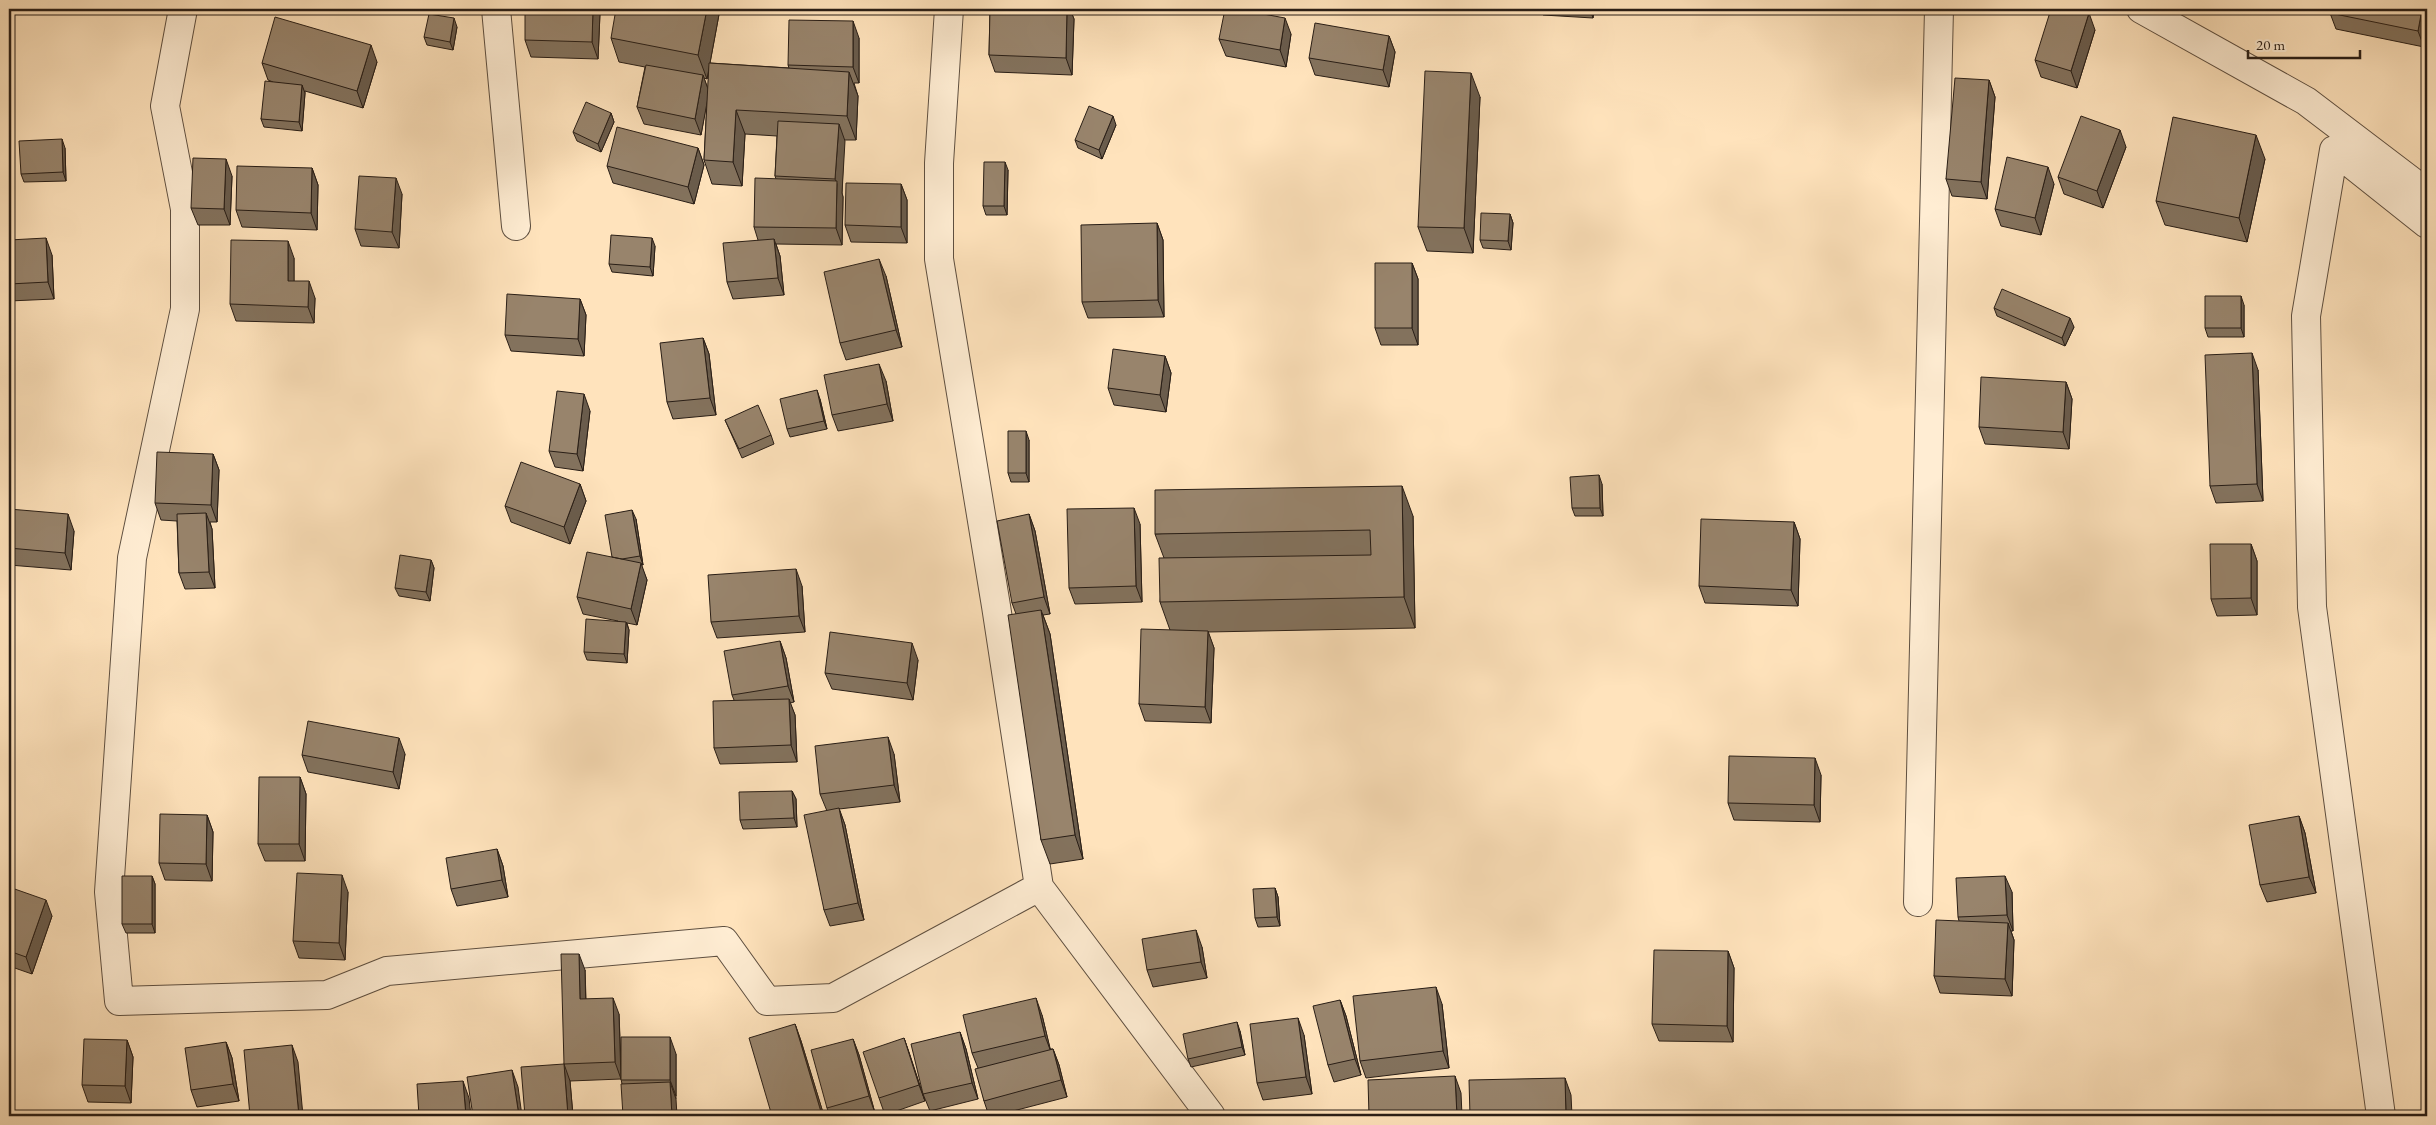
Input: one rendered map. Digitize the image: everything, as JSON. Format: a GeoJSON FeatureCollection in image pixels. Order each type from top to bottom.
{"type":"FeatureCollection","features":[{"type":"Feature","properties":{"kind":"street"},"geometry":{"type":"LineString","coordinates":[[183,9],[165,106],[185,209],[185,309],[132,558],[109,892],[119,1001],[327,995],[387,971],[724,941],[767,1001],[833,998],[1039,887]]}},
{"type":"Feature","properties":{"kind":"street"},"geometry":{"type":"LineString","coordinates":[[496,9],[516,226]]}},
{"type":"Feature","properties":{"kind":"street"},"geometry":{"type":"LineString","coordinates":[[949,9],[939,163],[939,259],[996,606],[1039,887],[1211,1116]]}},
{"type":"Feature","properties":{"kind":"street"},"geometry":{"type":"LineString","coordinates":[[1918,902],[1939,9]]}},
{"type":"Feature","properties":{"kind":"street"},"geometry":{"type":"LineString","coordinates":[[2140,9],[2306,101],[2427,193]]}},
{"type":"Feature","properties":{"kind":"street"},"geometry":{"type":"LineString","coordinates":[[2381,1116],[2312,608],[2306,316],[2334,150],[2427,224]]}},
{"type":"Feature","properties":{"kind":"building"},"geometry":{"type":"Polygon","coordinates":[[[525,9],[593,9],[592,42],[525,40],[525,9]]]}},
{"type":"Feature","properties":{"kind":"building"},"geometry":{"type":"Polygon","coordinates":[[[616,9],[707,9],[698,55],[611,38],[616,9]]]}},
{"type":"Feature","properties":{"kind":"building"},"geometry":{"type":"Polygon","coordinates":[[[990,9],[1067,9],[1066,58],[989,55],[990,9]]]}},
{"type":"Feature","properties":{"kind":"building"},"geometry":{"type":"Polygon","coordinates":[[[1225,9],[1236,9],[1285,18],[1280,50],[1219,39],[1225,9]]]}},
{"type":"Feature","properties":{"kind":"building"},"geometry":{"type":"Polygon","coordinates":[[[2051,9],[2074,9],[2089,13],[2071,71],[2035,60],[2051,9]]]}},
{"type":"Feature","properties":{"kind":"building"},"geometry":{"type":"Polygon","coordinates":[[[2331,9],[2422,9],[2418,31],[2330,13],[2331,9]]]}},
{"type":"Feature","properties":{"kind":"building"},"geometry":{"type":"Polygon","coordinates":[[[429,14],[454,18],[450,42],[424,37],[429,14]]]}},
{"type":"Feature","properties":{"kind":"building"},"geometry":{"type":"Polygon","coordinates":[[[275,17],[371,45],[357,91],[262,63],[275,17]]]}},
{"type":"Feature","properties":{"kind":"building"},"geometry":{"type":"Polygon","coordinates":[[[789,20],[853,21],[853,67],[788,65],[789,20]]]}},
{"type":"Feature","properties":{"kind":"building"},"geometry":{"type":"Polygon","coordinates":[[[1315,23],[1389,36],[1383,70],[1309,58],[1315,23]]]}},
{"type":"Feature","properties":{"kind":"building"},"geometry":{"type":"Polygon","coordinates":[[[709,63],[849,72],[847,116],[736,110],[733,162],[704,160],[709,63]]]}},
{"type":"Feature","properties":{"kind":"building"},"geometry":{"type":"Polygon","coordinates":[[[646,65],[703,75],[695,119],[637,107],[646,65]]]}},
{"type":"Feature","properties":{"kind":"building"},"geometry":{"type":"Polygon","coordinates":[[[1425,71],[1471,73],[1464,228],[1418,227],[1425,71]]]}},
{"type":"Feature","properties":{"kind":"building"},"geometry":{"type":"Polygon","coordinates":[[[1955,78],[1989,80],[1981,182],[1946,179],[1955,78]]]}},
{"type":"Feature","properties":{"kind":"building"},"geometry":{"type":"Polygon","coordinates":[[[265,81],[302,85],[299,122],[261,119],[265,81]]]}},
{"type":"Feature","properties":{"kind":"building"},"geometry":{"type":"Polygon","coordinates":[[[586,102],[611,113],[598,144],[573,132],[586,102]]]}},
{"type":"Feature","properties":{"kind":"building"},"geometry":{"type":"Polygon","coordinates":[[[1089,106],[1113,116],[1099,150],[1075,140],[1089,106]]]}},
{"type":"Feature","properties":{"kind":"building"},"geometry":{"type":"Polygon","coordinates":[[[2081,116],[2120,130],[2097,191],[2058,177],[2081,116]]]}},
{"type":"Feature","properties":{"kind":"building"},"geometry":{"type":"Polygon","coordinates":[[[2173,117],[2256,135],[2239,218],[2156,201],[2173,117]]]}},
{"type":"Feature","properties":{"kind":"building"},"geometry":{"type":"Polygon","coordinates":[[[778,121],[839,124],[835,179],[775,176],[778,121]]]}},
{"type":"Feature","properties":{"kind":"building"},"geometry":{"type":"Polygon","coordinates":[[[617,127],[698,148],[688,187],[607,166],[617,127]]]}},
{"type":"Feature","properties":{"kind":"building"},"geometry":{"type":"Polygon","coordinates":[[[62,139],[63,172],[21,174],[19,141],[62,139]]]}},
{"type":"Feature","properties":{"kind":"building"},"geometry":{"type":"Polygon","coordinates":[[[2007,157],[2048,167],[2035,218],[1995,209],[2007,157]]]}},
{"type":"Feature","properties":{"kind":"building"},"geometry":{"type":"Polygon","coordinates":[[[193,158],[226,159],[224,209],[191,208],[193,158]]]}},
{"type":"Feature","properties":{"kind":"building"},"geometry":{"type":"Polygon","coordinates":[[[984,162],[1005,162],[1004,206],[983,206],[984,162]]]}},
{"type":"Feature","properties":{"kind":"building"},"geometry":{"type":"Polygon","coordinates":[[[237,166],[312,168],[311,213],[236,210],[237,166]]]}},
{"type":"Feature","properties":{"kind":"building"},"geometry":{"type":"Polygon","coordinates":[[[359,176],[396,178],[392,232],[355,229],[359,176]]]}},
{"type":"Feature","properties":{"kind":"building"},"geometry":{"type":"Polygon","coordinates":[[[755,178],[837,181],[836,228],[754,227],[755,178]]]}},
{"type":"Feature","properties":{"kind":"building"},"geometry":{"type":"Polygon","coordinates":[[[846,183],[901,184],[901,227],[845,225],[846,183]]]}},
{"type":"Feature","properties":{"kind":"building"},"geometry":{"type":"Polygon","coordinates":[[[1481,213],[1510,214],[1508,241],[1480,240],[1481,213]]]}},
{"type":"Feature","properties":{"kind":"building"},"geometry":{"type":"Polygon","coordinates":[[[1157,223],[1158,300],[1082,302],[1081,225],[1157,223]]]}},
{"type":"Feature","properties":{"kind":"building"},"geometry":{"type":"Polygon","coordinates":[[[611,235],[652,238],[650,267],[609,264],[611,235]]]}},
{"type":"Feature","properties":{"kind":"building"},"geometry":{"type":"Polygon","coordinates":[[[46,238],[48,282],[9,284],[9,240],[46,238]]]}},
{"type":"Feature","properties":{"kind":"building"},"geometry":{"type":"Polygon","coordinates":[[[774,239],[778,278],[727,282],[723,243],[774,239]]]}},
{"type":"Feature","properties":{"kind":"building"},"geometry":{"type":"Polygon","coordinates":[[[231,240],[288,241],[288,281],[309,281],[308,307],[230,304],[231,240]]]}},
{"type":"Feature","properties":{"kind":"building"},"geometry":{"type":"Polygon","coordinates":[[[879,259],[896,330],[840,343],[824,272],[879,259]]]}},
{"type":"Feature","properties":{"kind":"building"},"geometry":{"type":"Polygon","coordinates":[[[1375,263],[1412,263],[1412,328],[1375,328],[1375,263]]]}},
{"type":"Feature","properties":{"kind":"building"},"geometry":{"type":"Polygon","coordinates":[[[2002,289],[2070,318],[2062,338],[1994,308],[2002,289]]]}},
{"type":"Feature","properties":{"kind":"building"},"geometry":{"type":"Polygon","coordinates":[[[507,294],[580,299],[578,339],[505,335],[507,294]]]}},
{"type":"Feature","properties":{"kind":"building"},"geometry":{"type":"Polygon","coordinates":[[[2205,296],[2241,296],[2241,328],[2205,328],[2205,296]]]}},
{"type":"Feature","properties":{"kind":"building"},"geometry":{"type":"Polygon","coordinates":[[[703,338],[710,398],[667,402],[660,343],[703,338]]]}},
{"type":"Feature","properties":{"kind":"building"},"geometry":{"type":"Polygon","coordinates":[[[1113,349],[1165,356],[1160,395],[1108,388],[1113,349]]]}},
{"type":"Feature","properties":{"kind":"building"},"geometry":{"type":"Polygon","coordinates":[[[2252,353],[2257,484],[2210,486],[2205,355],[2252,353]]]}},
{"type":"Feature","properties":{"kind":"building"},"geometry":{"type":"Polygon","coordinates":[[[879,364],[887,404],[832,415],[824,375],[879,364]]]}},
{"type":"Feature","properties":{"kind":"building"},"geometry":{"type":"Polygon","coordinates":[[[1981,377],[2066,382],[2063,432],[1979,427],[1981,377]]]}},
{"type":"Feature","properties":{"kind":"building"},"geometry":{"type":"Polygon","coordinates":[[[817,390],[824,421],[787,429],[780,399],[817,390]]]}},
{"type":"Feature","properties":{"kind":"building"},"geometry":{"type":"Polygon","coordinates":[[[557,391],[584,394],[577,454],[549,451],[557,391]]]}},
{"type":"Feature","properties":{"kind":"building"},"geometry":{"type":"Polygon","coordinates":[[[758,405],[771,435],[739,449],[725,420],[758,405]]]}},
{"type":"Feature","properties":{"kind":"building"},"geometry":{"type":"Polygon","coordinates":[[[1008,431],[1026,431],[1026,473],[1008,473],[1008,431]]]}},
{"type":"Feature","properties":{"kind":"building"},"geometry":{"type":"Polygon","coordinates":[[[157,452],[213,454],[211,505],[155,503],[157,452]]]}},
{"type":"Feature","properties":{"kind":"building"},"geometry":{"type":"Polygon","coordinates":[[[521,462],[580,484],[564,527],[505,506],[521,462]]]}},
{"type":"Feature","properties":{"kind":"building"},"geometry":{"type":"Polygon","coordinates":[[[1599,475],[1600,508],[1572,508],[1570,477],[1599,475]]]}},
{"type":"Feature","properties":{"kind":"building"},"geometry":{"type":"Polygon","coordinates":[[[1402,486],[1404,597],[1160,602],[1159,558],[1371,555],[1370,530],[1155,534],[1155,490],[1402,486]]]}},
{"type":"Feature","properties":{"kind":"building"},"geometry":{"type":"Polygon","coordinates":[[[1134,508],[1136,586],[1069,588],[1067,509],[1134,508]]]}},
{"type":"Feature","properties":{"kind":"building"},"geometry":{"type":"Polygon","coordinates":[[[9,509],[68,514],[65,553],[9,548],[9,509]]]}},
{"type":"Feature","properties":{"kind":"building"},"geometry":{"type":"Polygon","coordinates":[[[632,510],[640,556],[622,559],[612,557],[605,515],[632,510]]]}},
{"type":"Feature","properties":{"kind":"building"},"geometry":{"type":"Polygon","coordinates":[[[206,513],[209,572],[179,573],[177,514],[206,513]]]}},
{"type":"Feature","properties":{"kind":"building"},"geometry":{"type":"Polygon","coordinates":[[[1029,514],[1044,597],[1012,603],[997,521],[1029,514]]]}},
{"type":"Feature","properties":{"kind":"building"},"geometry":{"type":"Polygon","coordinates":[[[1701,519],[1794,522],[1791,590],[1699,586],[1701,519]]]}},
{"type":"Feature","properties":{"kind":"building"},"geometry":{"type":"Polygon","coordinates":[[[2210,544],[2251,544],[2251,598],[2211,599],[2210,544]]]}},
{"type":"Feature","properties":{"kind":"building"},"geometry":{"type":"Polygon","coordinates":[[[587,552],[641,563],[631,609],[577,597],[587,552]]]}},
{"type":"Feature","properties":{"kind":"building"},"geometry":{"type":"Polygon","coordinates":[[[400,555],[431,560],[426,592],[395,588],[400,555]]]}},
{"type":"Feature","properties":{"kind":"building"},"geometry":{"type":"Polygon","coordinates":[[[796,569],[799,616],[711,622],[708,575],[796,569]]]}},
{"type":"Feature","properties":{"kind":"building"},"geometry":{"type":"Polygon","coordinates":[[[1041,610],[1075,835],[1041,840],[1008,615],[1041,610]]]}},
{"type":"Feature","properties":{"kind":"building"},"geometry":{"type":"Polygon","coordinates":[[[586,619],[626,622],[624,654],[584,652],[586,619]]]}},
{"type":"Feature","properties":{"kind":"building"},"geometry":{"type":"Polygon","coordinates":[[[1141,629],[1208,631],[1205,707],[1139,704],[1141,629]]]}},
{"type":"Feature","properties":{"kind":"building"},"geometry":{"type":"Polygon","coordinates":[[[830,632],[912,643],[907,683],[825,673],[830,632]]]}},
{"type":"Feature","properties":{"kind":"building"},"geometry":{"type":"Polygon","coordinates":[[[780,641],[788,686],[732,695],[724,651],[780,641]]]}},
{"type":"Feature","properties":{"kind":"building"},"geometry":{"type":"Polygon","coordinates":[[[789,699],[791,745],[714,748],[713,701],[789,699]]]}},
{"type":"Feature","properties":{"kind":"building"},"geometry":{"type":"Polygon","coordinates":[[[308,721],[399,738],[393,772],[302,755],[308,721]]]}},
{"type":"Feature","properties":{"kind":"building"},"geometry":{"type":"Polygon","coordinates":[[[888,737],[894,785],[820,794],[815,746],[888,737]]]}},
{"type":"Feature","properties":{"kind":"building"},"geometry":{"type":"Polygon","coordinates":[[[1729,756],[1815,758],[1814,805],[1728,803],[1729,756]]]}},
{"type":"Feature","properties":{"kind":"building"},"geometry":{"type":"Polygon","coordinates":[[[259,777],[300,777],[299,844],[258,844],[259,777]]]}},
{"type":"Feature","properties":{"kind":"building"},"geometry":{"type":"Polygon","coordinates":[[[792,791],[794,818],[740,820],[739,792],[792,791]]]}},
{"type":"Feature","properties":{"kind":"building"},"geometry":{"type":"Polygon","coordinates":[[[839,808],[858,903],[824,910],[804,815],[839,808]]]}},
{"type":"Feature","properties":{"kind":"building"},"geometry":{"type":"Polygon","coordinates":[[[160,814],[207,815],[206,864],[159,863],[160,814]]]}},
{"type":"Feature","properties":{"kind":"building"},"geometry":{"type":"Polygon","coordinates":[[[2299,816],[2309,877],[2260,885],[2249,825],[2299,816]]]}},
{"type":"Feature","properties":{"kind":"building"},"geometry":{"type":"Polygon","coordinates":[[[497,849],[502,880],[451,889],[446,858],[497,849]]]}},
{"type":"Feature","properties":{"kind":"building"},"geometry":{"type":"Polygon","coordinates":[[[297,873],[342,875],[339,943],[293,941],[297,873]]]}},
{"type":"Feature","properties":{"kind":"building"},"geometry":{"type":"Polygon","coordinates":[[[122,876],[152,876],[152,924],[122,924],[122,876]]]}},
{"type":"Feature","properties":{"kind":"building"},"geometry":{"type":"Polygon","coordinates":[[[2005,876],[2007,915],[1958,917],[1956,878],[2005,876]]]}},
{"type":"Feature","properties":{"kind":"building"},"geometry":{"type":"Polygon","coordinates":[[[9,887],[46,900],[26,957],[9,951],[9,887]]]}},
{"type":"Feature","properties":{"kind":"building"},"geometry":{"type":"Polygon","coordinates":[[[1275,888],[1277,917],[1255,918],[1253,889],[1275,888]]]}},
{"type":"Feature","properties":{"kind":"building"},"geometry":{"type":"Polygon","coordinates":[[[1936,920],[2008,923],[2005,979],[1934,976],[1936,920]]]}},
{"type":"Feature","properties":{"kind":"building"},"geometry":{"type":"Polygon","coordinates":[[[1196,930],[1201,962],[1147,970],[1142,939],[1196,930]]]}},
{"type":"Feature","properties":{"kind":"building"},"geometry":{"type":"Polygon","coordinates":[[[1654,950],[1728,951],[1727,1026],[1652,1024],[1654,950]]]}},
{"type":"Feature","properties":{"kind":"building"},"geometry":{"type":"Polygon","coordinates":[[[561,954],[579,954],[580,999],[613,998],[615,1062],[564,1064],[561,954]]]}},
{"type":"Feature","properties":{"kind":"building"},"geometry":{"type":"Polygon","coordinates":[[[1436,987],[1443,1051],[1360,1061],[1353,996],[1436,987]]]}},
{"type":"Feature","properties":{"kind":"building"},"geometry":{"type":"Polygon","coordinates":[[[1036,998],[1045,1036],[972,1053],[963,1015],[1036,998]]]}},
{"type":"Feature","properties":{"kind":"building"},"geometry":{"type":"Polygon","coordinates":[[[1340,1000],[1355,1059],[1328,1065],[1313,1006],[1340,1000]]]}},
{"type":"Feature","properties":{"kind":"building"},"geometry":{"type":"Polygon","coordinates":[[[1298,1018],[1306,1077],[1257,1083],[1250,1024],[1298,1018]]]}},
{"type":"Feature","properties":{"kind":"building"},"geometry":{"type":"Polygon","coordinates":[[[1237,1022],[1242,1047],[1188,1059],[1183,1034],[1237,1022]]]}},
{"type":"Feature","properties":{"kind":"building"},"geometry":{"type":"Polygon","coordinates":[[[795,1024],[821,1112],[807,1116],[772,1116],[749,1038],[795,1024]]]}},
{"type":"Feature","properties":{"kind":"building"},"geometry":{"type":"Polygon","coordinates":[[[960,1032],[972,1083],[923,1094],[911,1044],[960,1032]]]}},
{"type":"Feature","properties":{"kind":"building"},"geometry":{"type":"Polygon","coordinates":[[[621,1037],[670,1037],[670,1080],[621,1080],[621,1037]]]}},
{"type":"Feature","properties":{"kind":"building"},"geometry":{"type":"Polygon","coordinates":[[[904,1038],[919,1085],[879,1098],[863,1052],[904,1038]]]}},
{"type":"Feature","properties":{"kind":"building"},"geometry":{"type":"Polygon","coordinates":[[[84,1039],[127,1040],[125,1086],[82,1085],[84,1039]]]}},
{"type":"Feature","properties":{"kind":"building"},"geometry":{"type":"Polygon","coordinates":[[[853,1039],[869,1096],[827,1108],[811,1050],[853,1039]]]}},
{"type":"Feature","properties":{"kind":"building"},"geometry":{"type":"Polygon","coordinates":[[[226,1042],[233,1084],[191,1090],[185,1048],[226,1042]]]}},
{"type":"Feature","properties":{"kind":"building"},"geometry":{"type":"Polygon","coordinates":[[[292,1045],[299,1116],[250,1116],[244,1050],[292,1045]]]}},
{"type":"Feature","properties":{"kind":"building"},"geometry":{"type":"Polygon","coordinates":[[[1053,1049],[1061,1080],[984,1101],[975,1069],[1053,1049]]]}},
{"type":"Feature","properties":{"kind":"building"},"geometry":{"type":"Polygon","coordinates":[[[564,1064],[568,1116],[525,1116],[521,1067],[564,1064]]]}},
{"type":"Feature","properties":{"kind":"building"},"geometry":{"type":"Polygon","coordinates":[[[512,1070],[519,1116],[473,1116],[467,1077],[512,1070]]]}},
{"type":"Feature","properties":{"kind":"building"},"geometry":{"type":"Polygon","coordinates":[[[1455,1076],[1457,1116],[1369,1116],[1368,1080],[1455,1076]]]}},
{"type":"Feature","properties":{"kind":"building"},"geometry":{"type":"Polygon","coordinates":[[[1565,1078],[1566,1116],[1470,1116],[1469,1080],[1565,1078]]]}},
{"type":"Feature","properties":{"kind":"building"},"geometry":{"type":"Polygon","coordinates":[[[463,1081],[466,1116],[419,1116],[417,1084],[463,1081]]]}},
{"type":"Feature","properties":{"kind":"building"},"geometry":{"type":"Polygon","coordinates":[[[670,1082],[672,1116],[623,1116],[621,1084],[670,1082]]]}}]}
